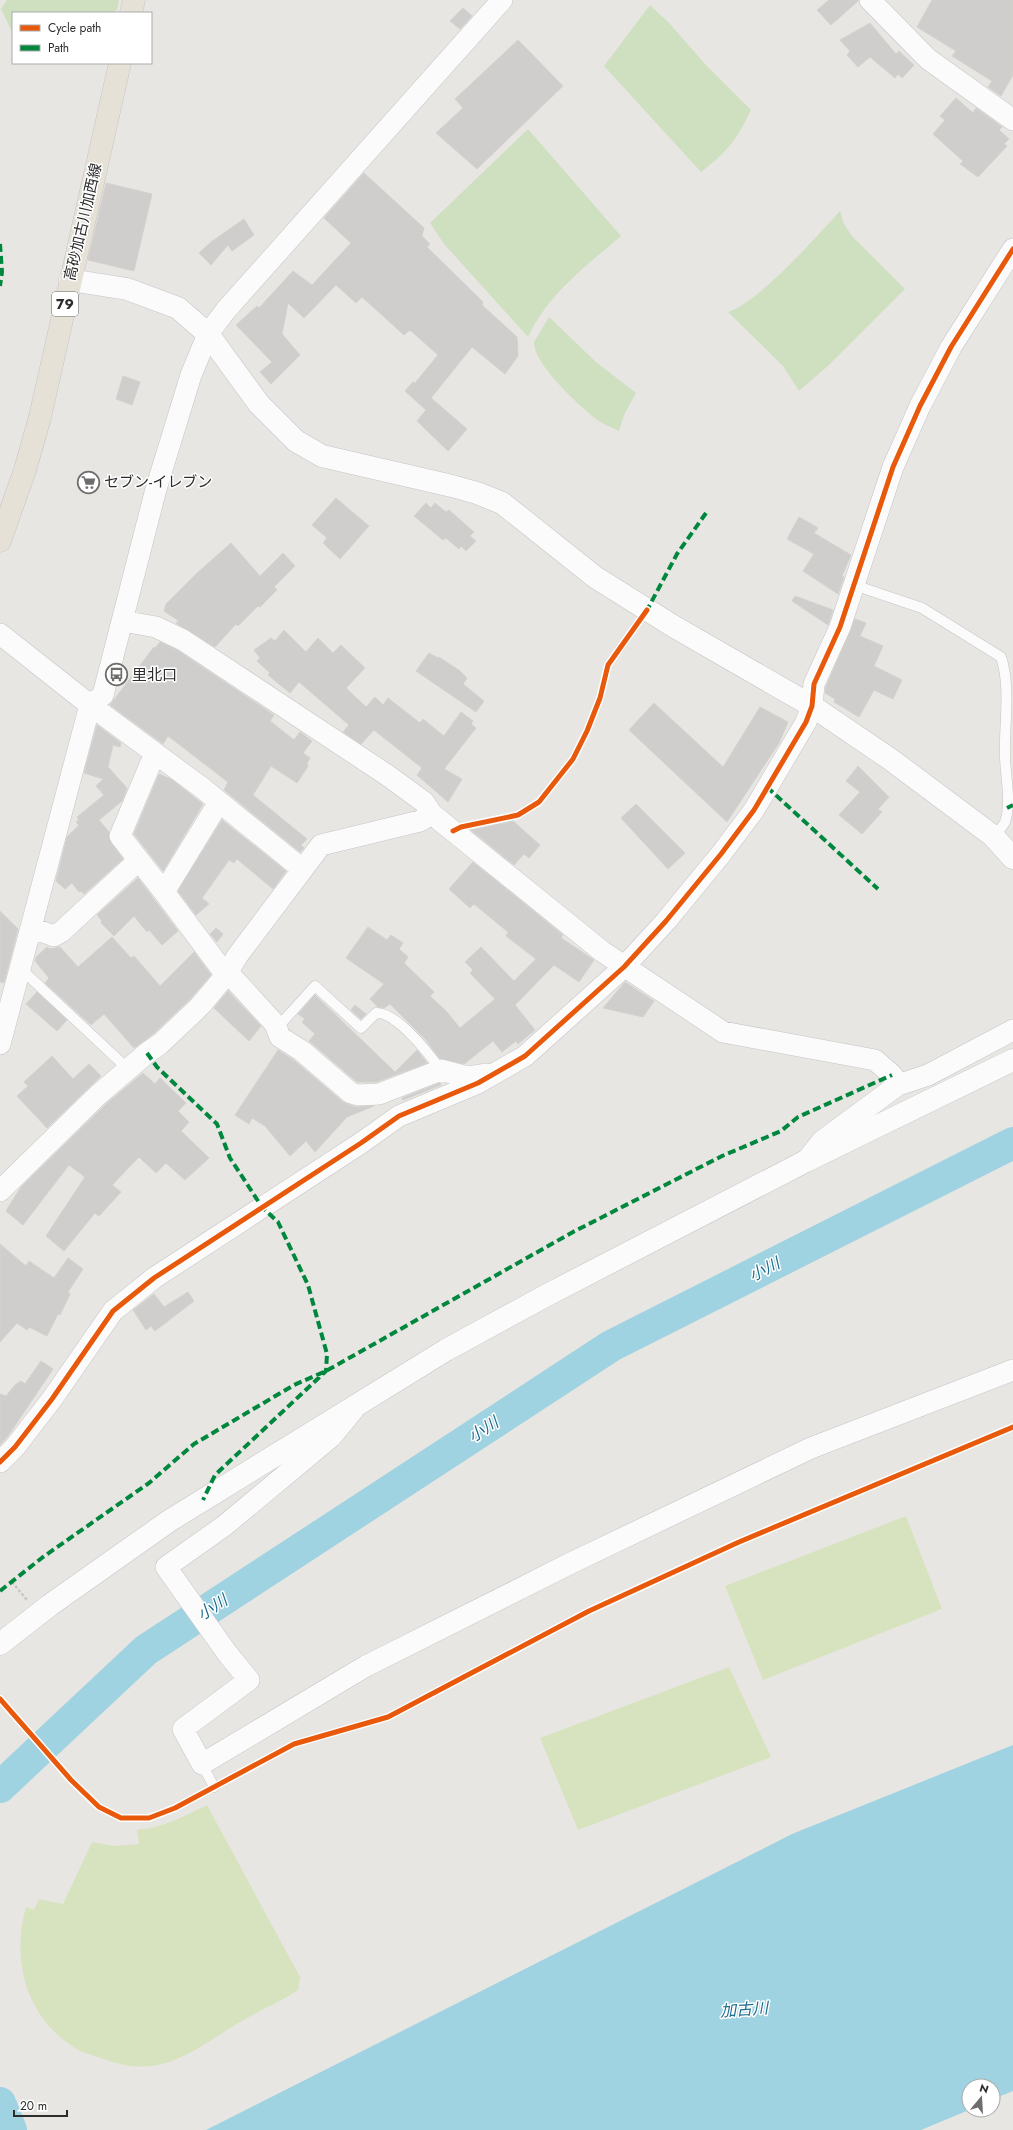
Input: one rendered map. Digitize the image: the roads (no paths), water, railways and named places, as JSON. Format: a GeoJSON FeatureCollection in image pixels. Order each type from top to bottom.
{"type":"FeatureCollection","features":[{"type":"Feature","properties":{"kind":"main road"},"geometry":{"type":"LineString","coordinates":[[131,12],[134,0]]}},
{"type":"Feature","properties":{"kind":"main road","name":"高砂加古川加西線"},"geometry":{"type":"LineString","coordinates":[[0,541],[25,470],[40,417],[120,64]]}},
{"type":"Feature","properties":{"kind":"street"},"geometry":{"type":"LineString","coordinates":[[0,1044],[11,979],[32,928],[90,705],[103,695],[156,489],[191,375],[208,334],[226,310],[502,0]]}},
{"type":"Feature","properties":{"kind":"street"},"geometry":{"type":"LineString","coordinates":[[870,0],[928,59],[1013,120]]}},
{"type":"Feature","properties":{"kind":"street"},"geometry":{"type":"LineString","coordinates":[[0,1462],[15,1447],[47,1405],[113,1311],[154,1278],[361,1143],[399,1116],[478,1083],[492,1073],[525,1056],[624,967],[666,921],[721,854],[754,810],[806,722],[812,706],[814,684],[840,627],[893,467],[920,406],[951,347],[1013,249]]}},
{"type":"Feature","properties":{"kind":"street"},"geometry":{"type":"LineString","coordinates":[[70,280],[127,289],[178,308],[208,334],[259,404],[296,440],[322,456],[464,489],[502,503],[595,577],[673,626],[812,706],[890,759],[993,836],[1013,858]]}},
{"type":"Feature","properties":{"kind":"street"},"geometry":{"type":"LineString","coordinates":[[122,621],[156,627],[183,640],[387,775],[424,802],[432,814],[561,920],[624,967],[723,1032],[875,1060],[892,1075],[898,1084]]}},
{"type":"Feature","properties":{"kind":"street"},"geometry":{"type":"LineString","coordinates":[[0,634],[90,705],[219,802],[302,869]]}},
{"type":"Feature","properties":{"kind":"street"},"geometry":{"type":"LineString","coordinates":[[155,753],[120,836],[226,975],[233,978],[275,1024],[280,1037],[302,1051],[351,1093],[358,1095],[379,1094],[441,1070],[467,1077],[492,1073]]}},
{"type":"Feature","properties":{"kind":"street"},"geometry":{"type":"LineString","coordinates":[[164,892],[219,802]]}},
{"type":"Feature","properties":{"kind":"street"},"geometry":{"type":"LineString","coordinates":[[0,1191],[98,1095],[160,1044],[200,1006],[226,975],[238,955],[321,845],[420,822],[432,814]]}},
{"type":"Feature","properties":{"kind":"street"},"geometry":{"type":"LineString","coordinates":[[32,928],[54,936],[61,932],[139,860]]}},
{"type":"Feature","properties":{"kind":"street"},"geometry":{"type":"LineString","coordinates":[[806,1161],[822,1141],[898,1084],[928,1075],[1013,1030]]}},
{"type":"Feature","properties":{"kind":"street"},"geometry":{"type":"LineString","coordinates":[[0,1644],[50,1605],[169,1521],[286,1448],[356,1407],[446,1350],[547,1295],[806,1161],[1013,1060]]}},
{"type":"Feature","properties":{"kind":"street"},"geometry":{"type":"LineString","coordinates":[[356,1407],[331,1437],[224,1526],[166,1568],[227,1653],[249,1680],[183,1729],[202,1764],[366,1666],[571,1563],[811,1448],[1013,1370]]}},
{"type":"Feature","properties":{"kind":"lane"},"geometry":{"type":"LineString","coordinates":[[854,585],[922,608],[1001,657],[1004,666],[1006,705],[1005,754],[1008,803],[1005,823],[993,836]]}},
{"type":"Feature","properties":{"kind":"lane"},"geometry":{"type":"LineString","coordinates":[[11,979],[128,1069]]}},
{"type":"Feature","properties":{"kind":"lane"},"geometry":{"type":"LineString","coordinates":[[277,1028],[316,986],[361,1028],[376,1013],[380,1012],[389,1017],[413,1038],[441,1070]]}},
{"type":"Feature","properties":{"kind":"lane"},"geometry":{"type":"LineString","coordinates":[[202,1764],[214,1787]]}},
{"type":"Feature","properties":{"kind":"water","name":"加古川"},"geometry":{"type":"Polygon","coordinates":[[[1013,1745],[1013,2091],[1001,2096],[1001,2078],[961,2078],[961,2113],[921,2130],[206,2130],[792,1834],[1013,1745]]]}},
{"type":"Feature","properties":{"kind":"waterway","name":"小川"},"geometry":{"type":"LineString","coordinates":[[0,1787],[146,1650],[611,1346],[1013,1143]]}},
{"type":"Feature","properties":{"kind":"waterway","name":"小川"},"geometry":{"type":"LineString","coordinates":[[0,2103],[11,2130]]}},
{"type":"Feature","properties":{"kind":"place","name":"セブン-イレブン"},"geometry":{"type":"Point","coordinates":[89,482]}},
{"type":"Feature","properties":{"kind":"place","name":"里北口"},"geometry":{"type":"Point","coordinates":[116,675]}}]}
